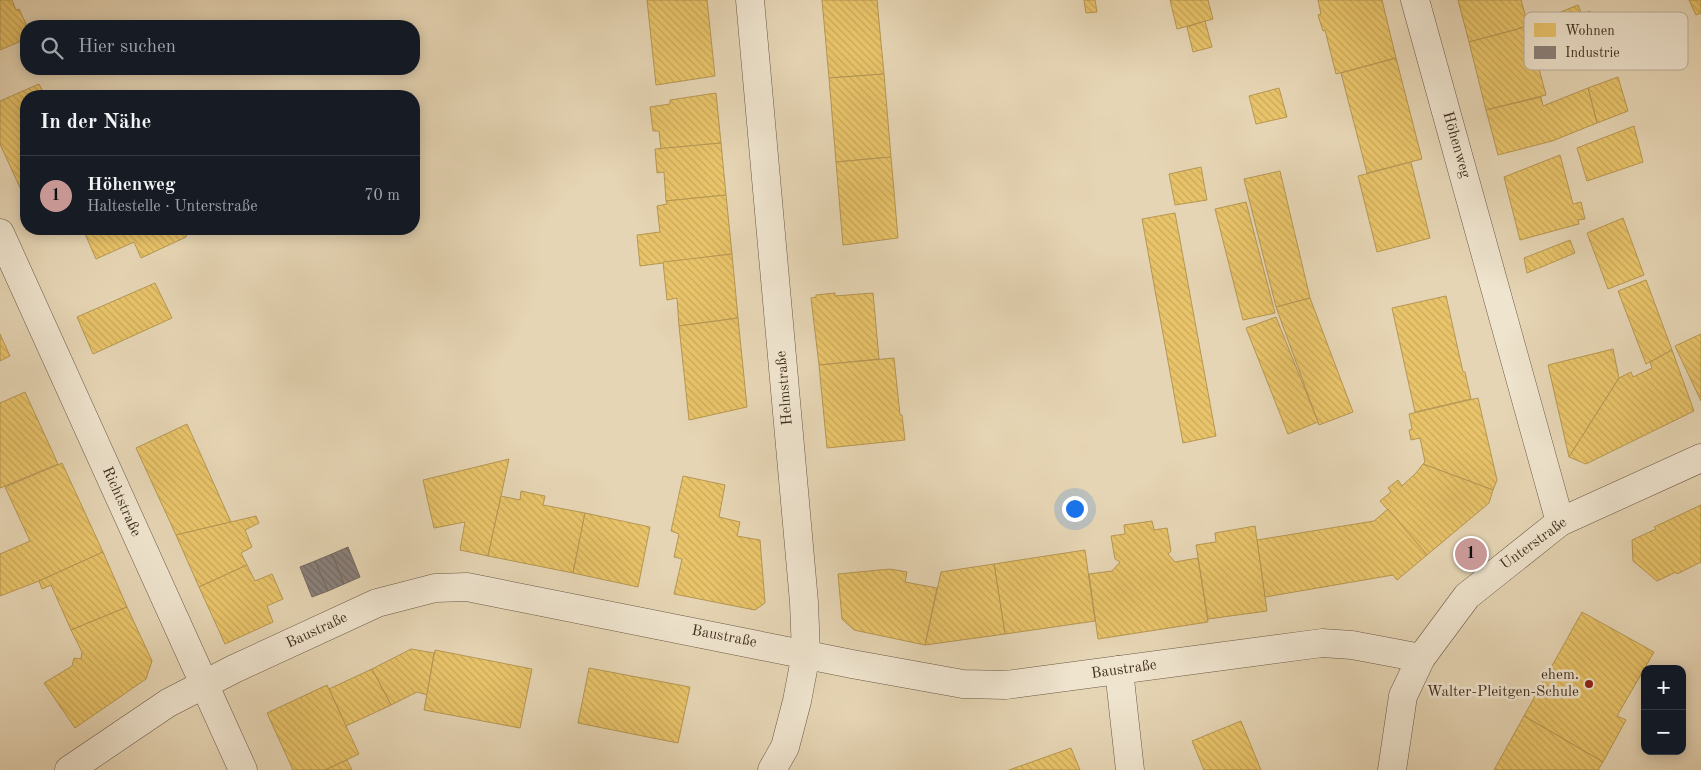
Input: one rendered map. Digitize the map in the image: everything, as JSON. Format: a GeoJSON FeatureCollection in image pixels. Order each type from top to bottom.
{"type":"FeatureCollection","features":[{"type":"Feature","properties":{"kind":"street","name":"Helmstraße"},"geometry":{"type":"LineString","coordinates":[[750,0],[804,602],[806,654],[797,701],[784,747],[772,770]]}},
{"type":"Feature","properties":{"kind":"street","name":"Höhenweg"},"geometry":{"type":"LineString","coordinates":[[1415,0],[1560,522]]}},
{"type":"Feature","properties":{"kind":"street","name":"Richtstraße"},"geometry":{"type":"LineString","coordinates":[[0,233],[243,770]]}},
{"type":"Feature","properties":{"kind":"street","name":"Unterstraße"},"geometry":{"type":"LineString","coordinates":[[1392,770],[1402,696],[1421,658],[1467,596],[1560,522],[1701,458]]}},
{"type":"Feature","properties":{"kind":"street","name":"Baustraße"},"geometry":{"type":"LineString","coordinates":[[69,770],[168,703],[234,669],[377,604],[435,588],[467,587],[852,664],[963,684],[1006,685],[1322,643],[1352,646],[1421,658]]}},
{"type":"Feature","properties":{"kind":"street"},"geometry":{"type":"LineString","coordinates":[[1119,670],[1130,770]]}},
{"type":"Feature","properties":{"kind":"building: Wohnen"},"geometry":{"type":"Polygon","coordinates":[[[0,0],[12,0],[16,10],[19,9],[24,20],[20,20],[20,42],[0,50],[0,0]]]}},
{"type":"Feature","properties":{"kind":"building: Wohnen"},"geometry":{"type":"Polygon","coordinates":[[[647,0],[707,0],[715,76],[656,85],[647,0]]]}},
{"type":"Feature","properties":{"kind":"building: Wohnen"},"geometry":{"type":"Polygon","coordinates":[[[822,0],[877,0],[884,74],[829,78],[822,0]]]}},
{"type":"Feature","properties":{"kind":"building: Wohnen"},"geometry":{"type":"Polygon","coordinates":[[[1084,0],[1095,0],[1097,12],[1086,13],[1084,0]]]}},
{"type":"Feature","properties":{"kind":"building: Wohnen"},"geometry":{"type":"Polygon","coordinates":[[[1170,0],[1208,0],[1213,19],[1177,29],[1170,0]]]}},
{"type":"Feature","properties":{"kind":"building: Wohnen"},"geometry":{"type":"Polygon","coordinates":[[[1318,0],[1382,0],[1396,58],[1336,74],[1325,30],[1323,31],[1318,15],[1321,14],[1318,0]]]}},
{"type":"Feature","properties":{"kind":"building: Wohnen"},"geometry":{"type":"Polygon","coordinates":[[[1458,0],[1521,0],[1524,12],[1524,27],[1469,42],[1458,0]]]}},
{"type":"Feature","properties":{"kind":"building: Wohnen"},"geometry":{"type":"Polygon","coordinates":[[[1689,0],[1701,0],[1701,13],[1696,15],[1689,0]]]}},
{"type":"Feature","properties":{"kind":"building: Wohnen"},"geometry":{"type":"Polygon","coordinates":[[[1578,5],[1581,12],[1560,12],[1578,5]]]}},
{"type":"Feature","properties":{"kind":"building: Wohnen"},"geometry":{"type":"Polygon","coordinates":[[[1205,21],[1212,47],[1193,52],[1187,27],[1205,21]]]}},
{"type":"Feature","properties":{"kind":"building: Wohnen"},"geometry":{"type":"Polygon","coordinates":[[[1524,27],[1524,70],[1539,70],[1546,95],[1486,110],[1469,42],[1524,27]]]}},
{"type":"Feature","properties":{"kind":"building: Wohnen"},"geometry":{"type":"Polygon","coordinates":[[[1396,58],[1422,159],[1367,173],[1341,73],[1396,58]]]}},
{"type":"Feature","properties":{"kind":"building: Wohnen"},"geometry":{"type":"Polygon","coordinates":[[[884,74],[891,157],[836,162],[829,78],[884,74]]]}},
{"type":"Feature","properties":{"kind":"building: Wohnen"},"geometry":{"type":"Polygon","coordinates":[[[1618,77],[1628,111],[1597,123],[1588,88],[1618,77]]]}},
{"type":"Feature","properties":{"kind":"building: Wohnen"},"geometry":{"type":"Polygon","coordinates":[[[39,84],[42,90],[25,90],[39,84]]]}},
{"type":"Feature","properties":{"kind":"building: Wohnen"},"geometry":{"type":"Polygon","coordinates":[[[1279,88],[1287,117],[1256,124],[1249,96],[1279,88]]]}},
{"type":"Feature","properties":{"kind":"building: Wohnen"},"geometry":{"type":"Polygon","coordinates":[[[1588,88],[1597,123],[1552,141],[1498,155],[1486,110],[1541,97],[1543,106],[1588,88]]]}},
{"type":"Feature","properties":{"kind":"building: Wohnen"},"geometry":{"type":"Polygon","coordinates":[[[20,92],[20,188],[0,144],[0,101],[20,92]]]}},
{"type":"Feature","properties":{"kind":"building: Wohnen"},"geometry":{"type":"Polygon","coordinates":[[[716,93],[721,143],[661,149],[659,131],[653,131],[650,107],[670,104],[670,100],[716,93]]]}},
{"type":"Feature","properties":{"kind":"building: Wohnen"},"geometry":{"type":"Polygon","coordinates":[[[1634,126],[1643,162],[1587,181],[1577,148],[1634,126]]]}},
{"type":"Feature","properties":{"kind":"building: Wohnen"},"geometry":{"type":"Polygon","coordinates":[[[721,143],[726,195],[666,201],[664,172],[657,173],[655,149],[721,143]]]}},
{"type":"Feature","properties":{"kind":"building: Wohnen"},"geometry":{"type":"Polygon","coordinates":[[[1560,155],[1573,204],[1581,202],[1585,219],[1578,220],[1579,224],[1520,240],[1504,177],[1560,155]]]}},
{"type":"Feature","properties":{"kind":"building: Wohnen"},"geometry":{"type":"Polygon","coordinates":[[[891,157],[898,238],[843,245],[836,162],[891,157]]]}},
{"type":"Feature","properties":{"kind":"building: Wohnen"},"geometry":{"type":"Polygon","coordinates":[[[1411,162],[1430,238],[1377,252],[1358,176],[1411,162]]]}},
{"type":"Feature","properties":{"kind":"building: Wohnen"},"geometry":{"type":"Polygon","coordinates":[[[1201,167],[1207,200],[1175,205],[1169,174],[1201,167]]]}},
{"type":"Feature","properties":{"kind":"building: Wohnen"},"geometry":{"type":"Polygon","coordinates":[[[1280,171],[1310,298],[1276,307],[1244,179],[1280,171]]]}},
{"type":"Feature","properties":{"kind":"building: Wohnen"},"geometry":{"type":"Polygon","coordinates":[[[726,195],[732,254],[640,266],[637,235],[660,232],[657,206],[667,204],[666,201],[726,195]]]}},
{"type":"Feature","properties":{"kind":"building: Wohnen"},"geometry":{"type":"Polygon","coordinates":[[[1246,202],[1275,313],[1243,320],[1215,209],[1246,202]]]}},
{"type":"Feature","properties":{"kind":"building: Wohnen"},"geometry":{"type":"Polygon","coordinates":[[[1175,213],[1216,436],[1183,443],[1142,219],[1175,213]]]}},
{"type":"Feature","properties":{"kind":"building: Wohnen"},"geometry":{"type":"Polygon","coordinates":[[[1623,218],[1644,275],[1608,289],[1587,233],[1623,218]]]}},
{"type":"Feature","properties":{"kind":"building: Wohnen"},"geometry":{"type":"Polygon","coordinates":[[[86,235],[187,235],[141,258],[134,242],[96,259],[86,235]]]}},
{"type":"Feature","properties":{"kind":"building: Wohnen"},"geometry":{"type":"Polygon","coordinates":[[[1570,240],[1575,253],[1527,273],[1524,258],[1570,240]]]}},
{"type":"Feature","properties":{"kind":"building: Wohnen"},"geometry":{"type":"Polygon","coordinates":[[[732,254],[738,318],[679,326],[677,298],[667,300],[663,262],[732,254]]]}},
{"type":"Feature","properties":{"kind":"building: Wohnen"},"geometry":{"type":"Polygon","coordinates":[[[1646,280],[1672,350],[1646,364],[1618,291],[1646,280]]]}},
{"type":"Feature","properties":{"kind":"building: Wohnen"},"geometry":{"type":"Polygon","coordinates":[[[155,283],[172,318],[93,354],[77,317],[155,283]]]}},
{"type":"Feature","properties":{"kind":"building: Wohnen"},"geometry":{"type":"Polygon","coordinates":[[[835,293],[835,296],[873,293],[879,359],[819,365],[811,298],[816,297],[816,295],[835,293]]]}},
{"type":"Feature","properties":{"kind":"building: Wohnen"},"geometry":{"type":"Polygon","coordinates":[[[1446,296],[1471,399],[1415,412],[1392,308],[1446,296]]]}},
{"type":"Feature","properties":{"kind":"building: Wohnen"},"geometry":{"type":"Polygon","coordinates":[[[1310,298],[1353,412],[1319,425],[1276,307],[1310,298]]]}},
{"type":"Feature","properties":{"kind":"building: Wohnen"},"geometry":{"type":"Polygon","coordinates":[[[1276,317],[1318,422],[1288,434],[1246,328],[1276,317]]]}},
{"type":"Feature","properties":{"kind":"building: Wohnen"},"geometry":{"type":"Polygon","coordinates":[[[738,318],[747,407],[689,420],[679,326],[738,318]]]}},
{"type":"Feature","properties":{"kind":"building: Wohnen"},"geometry":{"type":"Polygon","coordinates":[[[0,334],[10,356],[0,361],[0,334]]]}},
{"type":"Feature","properties":{"kind":"building: Wohnen"},"geometry":{"type":"Polygon","coordinates":[[[1701,334],[1701,401],[1675,346],[1701,334]]]}},
{"type":"Feature","properties":{"kind":"building: Wohnen"},"geometry":{"type":"Polygon","coordinates":[[[1613,349],[1619,378],[1569,457],[1548,365],[1613,349]]]}},
{"type":"Feature","properties":{"kind":"building: Wohnen"},"geometry":{"type":"Polygon","coordinates":[[[1672,350],[1694,411],[1586,464],[1569,457],[1619,378],[1631,372],[1633,377],[1652,368],[1650,362],[1672,350]]]}},
{"type":"Feature","properties":{"kind":"building: Wohnen"},"geometry":{"type":"Polygon","coordinates":[[[894,358],[900,415],[902,415],[905,440],[827,448],[819,365],[894,358]]]}},
{"type":"Feature","properties":{"kind":"building: Wohnen"},"geometry":{"type":"Polygon","coordinates":[[[25,392],[58,464],[0,488],[0,403],[25,392]]]}},
{"type":"Feature","properties":{"kind":"building: Wohnen"},"geometry":{"type":"Polygon","coordinates":[[[1478,398],[1497,480],[1493,490],[1423,464],[1425,462],[1420,438],[1411,440],[1409,430],[1412,429],[1409,414],[1478,398]]]}},
{"type":"Feature","properties":{"kind":"building: Wohnen"},"geometry":{"type":"Polygon","coordinates":[[[187,424],[231,522],[176,535],[136,448],[187,424]]]}},
{"type":"Feature","properties":{"kind":"building: Wohnen"},"geometry":{"type":"Polygon","coordinates":[[[509,459],[488,556],[460,550],[465,522],[434,528],[423,480],[509,459]]]}},
{"type":"Feature","properties":{"kind":"building: Wohnen"},"geometry":{"type":"Polygon","coordinates":[[[62,463],[103,552],[39,581],[0,596],[0,554],[30,541],[5,487],[62,463]]]}},
{"type":"Feature","properties":{"kind":"building: Wohnen"},"geometry":{"type":"Polygon","coordinates":[[[1423,464],[1493,490],[1489,503],[1427,555],[1380,501],[1391,492],[1388,488],[1398,480],[1402,486],[1423,464]]]}},
{"type":"Feature","properties":{"kind":"building: Wohnen"},"geometry":{"type":"Polygon","coordinates":[[[683,476],[725,485],[719,517],[740,522],[737,536],[760,540],[765,603],[755,610],[674,594],[682,559],[674,557],[679,534],[671,531],[683,476]]]}},
{"type":"Feature","properties":{"kind":"building: Wohnen"},"geometry":{"type":"Polygon","coordinates":[[[521,491],[545,496],[543,505],[585,513],[573,573],[488,556],[501,496],[520,500],[521,491]]]}},
{"type":"Feature","properties":{"kind":"building: Wohnen"},"geometry":{"type":"Polygon","coordinates":[[[1701,505],[1701,562],[1677,574],[1676,572],[1657,581],[1633,561],[1632,540],[1656,529],[1654,527],[1701,505]]]}},
{"type":"Feature","properties":{"kind":"building: Wohnen"},"geometry":{"type":"Polygon","coordinates":[[[1388,509],[1427,555],[1397,580],[1393,575],[1265,597],[1257,540],[1374,521],[1388,509]]]}},
{"type":"Feature","properties":{"kind":"building: Wohnen"},"geometry":{"type":"Polygon","coordinates":[[[585,513],[650,527],[638,587],[573,573],[585,513]]]}},
{"type":"Feature","properties":{"kind":"building: Wohnen"},"geometry":{"type":"Polygon","coordinates":[[[256,516],[259,523],[245,530],[252,547],[241,553],[247,565],[199,587],[176,535],[256,516]]]}},
{"type":"Feature","properties":{"kind":"building: Wohnen"},"geometry":{"type":"Polygon","coordinates":[[[1152,521],[1154,530],[1167,528],[1171,551],[1168,554],[1175,562],[1198,558],[1208,622],[1098,639],[1089,574],[1112,571],[1120,562],[1115,559],[1111,536],[1125,534],[1124,525],[1152,521]]]}},
{"type":"Feature","properties":{"kind":"building: Wohnen"},"geometry":{"type":"Polygon","coordinates":[[[1255,526],[1267,611],[1208,619],[1196,545],[1216,542],[1215,533],[1255,526]]]}},
{"type":"Feature","properties":{"kind":"building: Wohnen"},"geometry":{"type":"Polygon","coordinates":[[[1085,550],[1095,621],[1005,634],[994,564],[1085,550]]]}},
{"type":"Feature","properties":{"kind":"building: Wohnen"},"geometry":{"type":"Polygon","coordinates":[[[103,552],[127,607],[71,630],[51,585],[42,589],[39,581],[103,552]]]}},
{"type":"Feature","properties":{"kind":"building: Wohnen"},"geometry":{"type":"Polygon","coordinates":[[[994,564],[1005,634],[925,645],[941,572],[994,564]]]}},
{"type":"Feature","properties":{"kind":"building: Wohnen"},"geometry":{"type":"Polygon","coordinates":[[[247,565],[255,581],[272,574],[283,599],[267,606],[273,622],[225,644],[199,587],[247,565]]]}},
{"type":"Feature","properties":{"kind":"building: Wohnen"},"geometry":{"type":"Polygon","coordinates":[[[890,569],[907,572],[905,582],[937,588],[925,645],[854,630],[842,619],[838,574],[890,569]]]}},
{"type":"Feature","properties":{"kind":"building: Wohnen"},"geometry":{"type":"Polygon","coordinates":[[[127,607],[152,661],[146,679],[75,728],[44,683],[72,666],[74,658],[81,659],[82,652],[71,630],[127,607]]]}},
{"type":"Feature","properties":{"kind":"building: Wohnen","name":"ehem. Walter-Pleitgen-Schule"},"geometry":{"type":"Polygon","coordinates":[[[1582,612],[1654,652],[1646,665],[1641,665],[1641,674],[1617,716],[1626,720],[1603,762],[1524,716],[1582,612]]]}},
{"type":"Feature","properties":{"kind":"building: Wohnen"},"geometry":{"type":"Polygon","coordinates":[[[411,649],[434,653],[427,695],[417,692],[391,705],[372,669],[411,649]]]}},
{"type":"Feature","properties":{"kind":"building: Wohnen"},"geometry":{"type":"Polygon","coordinates":[[[435,650],[532,669],[520,728],[424,710],[435,650]]]}},
{"type":"Feature","properties":{"kind":"building: Wohnen"},"geometry":{"type":"Polygon","coordinates":[[[589,668],[690,687],[678,743],[578,723],[589,668]]]}},
{"type":"Feature","properties":{"kind":"building: Wohnen"},"geometry":{"type":"Polygon","coordinates":[[[372,669],[391,705],[346,726],[329,689],[372,669]]]}},
{"type":"Feature","properties":{"kind":"building: Wohnen"},"geometry":{"type":"Polygon","coordinates":[[[327,685],[359,754],[325,770],[293,770],[267,713],[327,685]]]}},
{"type":"Feature","properties":{"kind":"building: Wohnen","name":"ehem. Walter-Pleitgen-Schule"},"geometry":{"type":"Polygon","coordinates":[[[1524,716],[1603,762],[1598,770],[1494,770],[1524,716]]]}},
{"type":"Feature","properties":{"kind":"building: Wohnen"},"geometry":{"type":"Polygon","coordinates":[[[1241,721],[1261,770],[1204,770],[1192,741],[1241,721]]]}},
{"type":"Feature","properties":{"kind":"building: Wohnen"},"geometry":{"type":"Polygon","coordinates":[[[1071,748],[1080,770],[1009,770],[1071,748]]]}},
{"type":"Feature","properties":{"kind":"building: Wohnen"},"geometry":{"type":"Polygon","coordinates":[[[347,760],[352,770],[325,770],[347,760]]]}},
{"type":"Feature","properties":{"kind":"building: Industrie"},"geometry":{"type":"Polygon","coordinates":[[[348,547],[360,577],[344,584],[332,554],[348,547]]]}},
{"type":"Feature","properties":{"kind":"building: Industrie"},"geometry":{"type":"Polygon","coordinates":[[[332,554],[344,584],[328,591],[315,561],[332,554]]]}},
{"type":"Feature","properties":{"kind":"building: Industrie"},"geometry":{"type":"Polygon","coordinates":[[[315,561],[328,591],[312,597],[300,567],[315,561]]]}},
{"type":"Feature","properties":{"kind":"place","name":"Höhenweg"},"geometry":{"type":"Point","coordinates":[1471,554]}},
{"type":"Feature","properties":{"kind":"place","name":"ehem. Walter-Pleitgen-Schule"},"geometry":{"type":"Point","coordinates":[1589,684]}}]}
